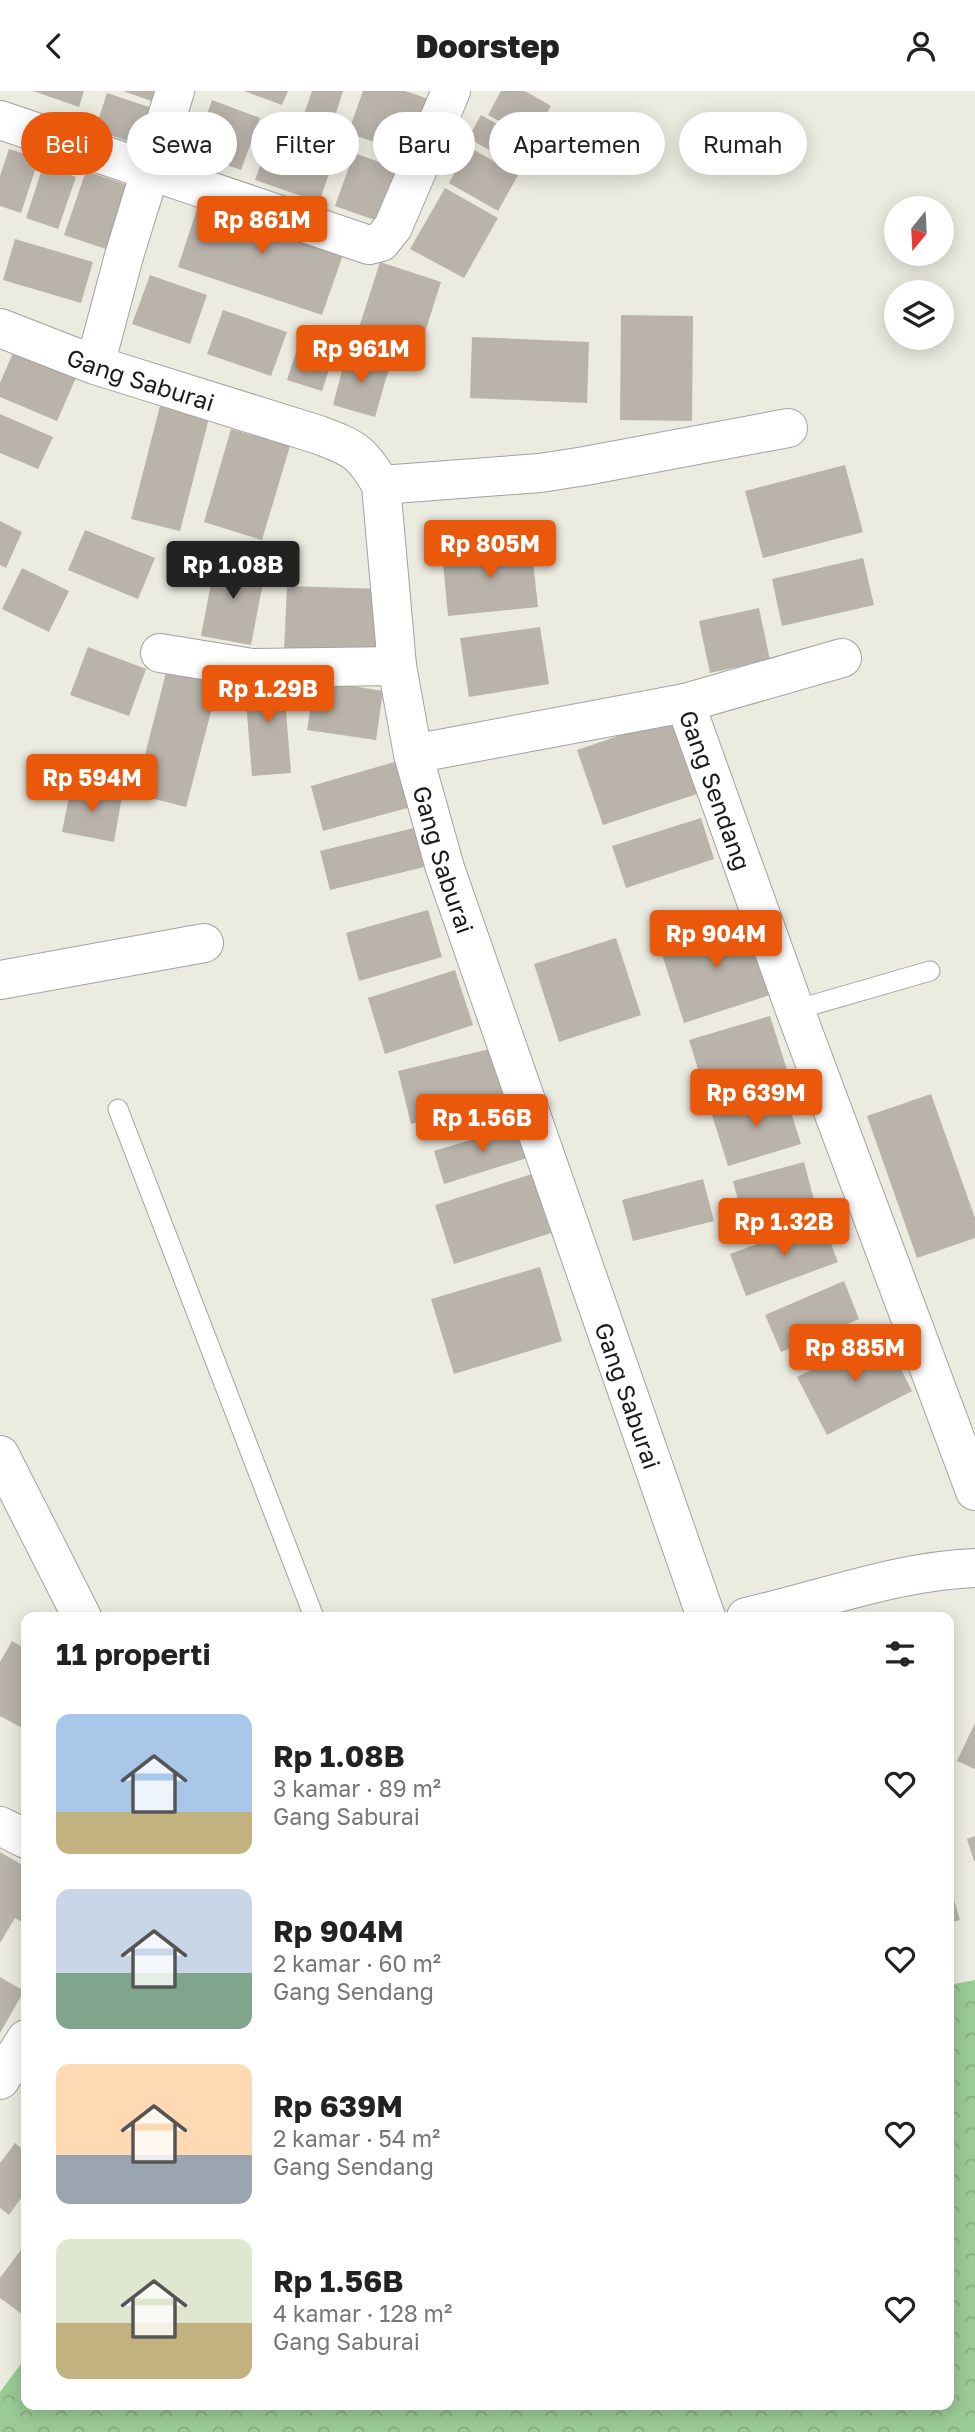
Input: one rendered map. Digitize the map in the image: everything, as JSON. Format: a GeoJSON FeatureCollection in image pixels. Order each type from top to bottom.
{"type":"FeatureCollection","features":[{"type":"Feature","properties":{"kind":"street"},"geometry":{"type":"LineString","coordinates":[[169,112],[175,91]]}},
{"type":"Feature","properties":{"kind":"street"},"geometry":{"type":"LineString","coordinates":[[165,175],[354,241],[374,244],[387,237],[393,227],[443,93]]}},
{"type":"Feature","properties":{"kind":"street"},"geometry":{"type":"LineString","coordinates":[[0,120],[127,162]]}},
{"type":"Feature","properties":{"kind":"street"},"geometry":{"type":"LineString","coordinates":[[95,365],[124,255],[149,175]]}},
{"type":"Feature","properties":{"kind":"street","name":"Gang Saburai"},"geometry":{"type":"LineString","coordinates":[[2,334],[348,446],[369,464],[381,485],[397,666],[413,754],[445,868],[704,1612]]}},
{"type":"Feature","properties":{"kind":"street"},"geometry":{"type":"LineString","coordinates":[[381,485],[540,473],[788,428]]}},
{"type":"Feature","properties":{"kind":"street"},"geometry":{"type":"LineString","coordinates":[[160,653],[252,668],[397,666]]}},
{"type":"Feature","properties":{"kind":"street"},"geometry":{"type":"LineString","coordinates":[[685,703],[842,659]]}},
{"type":"Feature","properties":{"kind":"street","name":"Gang Sendang"},"geometry":{"type":"LineString","coordinates":[[413,754],[685,703],[795,1010],[975,1492]]}},
{"type":"Feature","properties":{"kind":"street"},"geometry":{"type":"LineString","coordinates":[[0,980],[204,943]]}},
{"type":"Feature","properties":{"kind":"street"},"geometry":{"type":"LineString","coordinates":[[0,1455],[79,1612]]}},
{"type":"Feature","properties":{"kind":"street"},"geometry":{"type":"LineString","coordinates":[[788,1612],[903,1576],[945,1569],[975,1568]]}},
{"type":"Feature","properties":{"kind":"street"},"geometry":{"type":"LineString","coordinates":[[0,1826],[21,1836]]}},
{"type":"Feature","properties":{"kind":"street"},"geometry":{"type":"LineString","coordinates":[[0,2080],[21,2047]]}},
{"type":"Feature","properties":{"kind":"lane"},"geometry":{"type":"LineString","coordinates":[[795,1010],[930,971]]}},
{"type":"Feature","properties":{"kind":"lane"},"geometry":{"type":"LineString","coordinates":[[118,1109],[312,1612]]}},
{"type":"Feature","properties":{"kind":"green space"},"geometry":{"type":"Polygon","coordinates":[[[975,1980],[975,2432],[0,2432],[0,2392],[21,2364],[21,2410],[954,2410],[954,1984],[975,1980]]]}},
{"type":"Feature","properties":{"kind":"building"},"geometry":{"type":"Polygon","coordinates":[[[33,91],[84,91],[79,107],[33,91]]]}},
{"type":"Feature","properties":{"kind":"building"},"geometry":{"type":"Polygon","coordinates":[[[123,91],[167,91],[163,105],[123,91]]]}},
{"type":"Feature","properties":{"kind":"building"},"geometry":{"type":"Polygon","coordinates":[[[244,91],[288,91],[282,105],[244,91]]]}},
{"type":"Feature","properties":{"kind":"building"},"geometry":{"type":"Polygon","coordinates":[[[312,91],[343,91],[336,112],[305,112],[312,91]]]}},
{"type":"Feature","properties":{"kind":"building"},"geometry":{"type":"Polygon","coordinates":[[[363,91],[405,91],[432,100],[428,112],[373,112],[373,142],[359,137],[359,112],[356,112],[363,91]]]}},
{"type":"Feature","properties":{"kind":"building"},"geometry":{"type":"Polygon","coordinates":[[[501,91],[525,91],[551,106],[548,112],[490,112],[501,91]]]}},
{"type":"Feature","properties":{"kind":"building"},"geometry":{"type":"Polygon","coordinates":[[[107,93],[164,112],[127,112],[127,141],[113,136],[113,112],[101,112],[107,93]]]}},
{"type":"Feature","properties":{"kind":"building"},"geometry":{"type":"Polygon","coordinates":[[[212,100],[251,115],[251,143],[241,170],[237,169],[237,112],[208,112],[212,100]]]}},
{"type":"Feature","properties":{"kind":"building"},"geometry":{"type":"Polygon","coordinates":[[[481,115],[489,119],[489,150],[475,142],[475,126],[481,115]]]}},
{"type":"Feature","properties":{"kind":"building"},"geometry":{"type":"Polygon","coordinates":[[[9,149],[21,153],[21,175],[33,175],[21,213],[0,206],[0,176],[9,149]]]}},
{"type":"Feature","properties":{"kind":"building"},"geometry":{"type":"Polygon","coordinates":[[[475,150],[489,158],[489,175],[518,175],[498,211],[449,183],[453,175],[475,175],[475,150]]]}},
{"type":"Feature","properties":{"kind":"building"},"geometry":{"type":"Polygon","coordinates":[[[359,155],[373,160],[373,175],[400,175],[383,223],[335,206],[346,175],[359,175],[359,155]]]}},
{"type":"Feature","properties":{"kind":"building"},"geometry":{"type":"Polygon","coordinates":[[[40,175],[76,177],[58,229],[26,218],[40,175]]]}},
{"type":"Feature","properties":{"kind":"building"},"geometry":{"type":"Polygon","coordinates":[[[85,175],[98,175],[140,189],[118,253],[64,235],[85,175]]]}},
{"type":"Feature","properties":{"kind":"building"},"geometry":{"type":"Polygon","coordinates":[[[257,175],[329,175],[319,202],[255,180],[257,175]]]}},
{"type":"Feature","properties":{"kind":"building"},"geometry":{"type":"Polygon","coordinates":[[[445,188],[498,218],[464,278],[410,249],[445,188]]]}},
{"type":"Feature","properties":{"kind":"building"},"geometry":{"type":"Polygon","coordinates":[[[201,197],[346,246],[322,315],[178,267],[201,197]]]}},
{"type":"Feature","properties":{"kind":"building"},"geometry":{"type":"Polygon","coordinates":[[[15,239],[93,262],[81,303],[3,280],[15,239]]]}},
{"type":"Feature","properties":{"kind":"building"},"geometry":{"type":"Polygon","coordinates":[[[380,262],[441,282],[417,357],[356,337],[380,262]]]}},
{"type":"Feature","properties":{"kind":"building"},"geometry":{"type":"Polygon","coordinates":[[[150,275],[207,295],[190,344],[132,324],[150,275]]]}},
{"type":"Feature","properties":{"kind":"building"},"geometry":{"type":"Polygon","coordinates":[[[223,310],[287,332],[271,376],[207,354],[223,310]]]}},
{"type":"Feature","properties":{"kind":"building"},"geometry":{"type":"Polygon","coordinates":[[[621,315],[693,316],[692,421],[620,420],[621,315]]]}},
{"type":"Feature","properties":{"kind":"building"},"geometry":{"type":"Polygon","coordinates":[[[472,337],[589,342],[587,403],[470,398],[472,337]]]}},
{"type":"Feature","properties":{"kind":"building"},"geometry":{"type":"Polygon","coordinates":[[[299,343],[334,354],[322,391],[287,380],[299,343]]]}},
{"type":"Feature","properties":{"kind":"building"},"geometry":{"type":"Polygon","coordinates":[[[16,346],[78,373],[57,421],[0,397],[0,383],[16,346]]]}},
{"type":"Feature","properties":{"kind":"building"},"geometry":{"type":"Polygon","coordinates":[[[347,352],[390,365],[375,417],[333,405],[347,352]]]}},
{"type":"Feature","properties":{"kind":"building"},"geometry":{"type":"Polygon","coordinates":[[[160,406],[209,418],[180,531],[131,519],[160,406]]]}},
{"type":"Feature","properties":{"kind":"building"},"geometry":{"type":"Polygon","coordinates":[[[0,414],[53,437],[38,469],[0,453],[0,414]]]}},
{"type":"Feature","properties":{"kind":"building"},"geometry":{"type":"Polygon","coordinates":[[[231,429],[290,446],[262,540],[204,522],[231,429]]]}},
{"type":"Feature","properties":{"kind":"building"},"geometry":{"type":"Polygon","coordinates":[[[845,465],[863,532],[763,558],[745,491],[845,465]]]}},
{"type":"Feature","properties":{"kind":"building"},"geometry":{"type":"Polygon","coordinates":[[[0,521],[22,532],[6,568],[0,565],[0,521]]]}},
{"type":"Feature","properties":{"kind":"building"},"geometry":{"type":"Polygon","coordinates":[[[85,530],[155,558],[138,599],[68,570],[85,530]]]}},
{"type":"Feature","properties":{"kind":"building"},"geometry":{"type":"Polygon","coordinates":[[[531,543],[538,607],[448,616],[442,552],[531,543]]]}},
{"type":"Feature","properties":{"kind":"building"},"geometry":{"type":"Polygon","coordinates":[[[216,557],[266,567],[251,645],[201,636],[216,557]]]}},
{"type":"Feature","properties":{"kind":"building"},"geometry":{"type":"Polygon","coordinates":[[[863,558],[874,605],[782,626],[772,579],[863,558]]]}},
{"type":"Feature","properties":{"kind":"building"},"geometry":{"type":"Polygon","coordinates":[[[22,568],[69,591],[49,632],[2,609],[22,568]]]}},
{"type":"Feature","properties":{"kind":"building"},"geometry":{"type":"Polygon","coordinates":[[[287,586],[383,589],[381,654],[284,651],[287,586]]]}},
{"type":"Feature","properties":{"kind":"building"},"geometry":{"type":"Polygon","coordinates":[[[759,608],[770,660],[710,673],[699,621],[759,608]]]}},
{"type":"Feature","properties":{"kind":"building"},"geometry":{"type":"Polygon","coordinates":[[[540,627],[549,684],[469,697],[460,638],[540,627]]]}},
{"type":"Feature","properties":{"kind":"building"},"geometry":{"type":"Polygon","coordinates":[[[88,647],[146,669],[129,716],[70,695],[88,647]]]}},
{"type":"Feature","properties":{"kind":"building"},"geometry":{"type":"Polygon","coordinates":[[[169,661],[221,674],[186,807],[135,794],[169,661]]]}},
{"type":"Feature","properties":{"kind":"building"},"geometry":{"type":"Polygon","coordinates":[[[283,674],[291,773],[252,776],[244,677],[283,674]]]}},
{"type":"Feature","properties":{"kind":"building"},"geometry":{"type":"Polygon","coordinates":[[[315,680],[383,691],[376,740],[307,730],[315,680]]]}},
{"type":"Feature","properties":{"kind":"building"},"geometry":{"type":"Polygon","coordinates":[[[683,714],[709,790],[603,825],[577,750],[683,714]]]}},
{"type":"Feature","properties":{"kind":"building"},"geometry":{"type":"Polygon","coordinates":[[[398,761],[411,807],[323,831],[311,786],[398,761]]]}},
{"type":"Feature","properties":{"kind":"building"},"geometry":{"type":"Polygon","coordinates":[[[71,787],[122,796],[114,842],[62,832],[71,787]]]}},
{"type":"Feature","properties":{"kind":"building"},"geometry":{"type":"Polygon","coordinates":[[[701,818],[714,859],[626,888],[612,846],[701,818]]]}},
{"type":"Feature","properties":{"kind":"building"},"geometry":{"type":"Polygon","coordinates":[[[414,828],[424,867],[330,890],[320,851],[414,828]]]}},
{"type":"Feature","properties":{"kind":"building"},"geometry":{"type":"Polygon","coordinates":[[[428,910],[442,957],[359,981],[346,933],[428,910]]]}},
{"type":"Feature","properties":{"kind":"building"},"geometry":{"type":"Polygon","coordinates":[[[748,916],[773,994],[684,1023],[659,945],[748,916]]]}},
{"type":"Feature","properties":{"kind":"building"},"geometry":{"type":"Polygon","coordinates":[[[616,938],[641,1015],[559,1042],[534,964],[616,938]]]}},
{"type":"Feature","properties":{"kind":"building"},"geometry":{"type":"Polygon","coordinates":[[[455,970],[473,1025],[385,1054],[368,998],[455,970]]]}},
{"type":"Feature","properties":{"kind":"building"},"geometry":{"type":"Polygon","coordinates":[[[770,1016],[788,1073],[707,1098],[689,1040],[770,1016]]]}},
{"type":"Feature","properties":{"kind":"building"},"geometry":{"type":"Polygon","coordinates":[[[494,1048],[508,1100],[411,1124],[398,1071],[494,1048]]]}},
{"type":"Feature","properties":{"kind":"building"},"geometry":{"type":"Polygon","coordinates":[[[785,1093],[801,1144],[728,1166],[712,1115],[785,1093]]]}},
{"type":"Feature","properties":{"kind":"building"},"geometry":{"type":"Polygon","coordinates":[[[931,1094],[975,1218],[975,1238],[917,1258],[867,1116],[931,1094]]]}},
{"type":"Feature","properties":{"kind":"building"},"geometry":{"type":"Polygon","coordinates":[[[520,1125],[530,1157],[444,1184],[434,1151],[520,1125]]]}},
{"type":"Feature","properties":{"kind":"building"},"geometry":{"type":"Polygon","coordinates":[[[804,1162],[814,1200],[743,1219],[733,1181],[804,1162]]]}},
{"type":"Feature","properties":{"kind":"building"},"geometry":{"type":"Polygon","coordinates":[[[532,1174],[551,1233],[454,1264],[435,1205],[532,1174]]]}},
{"type":"Feature","properties":{"kind":"building"},"geometry":{"type":"Polygon","coordinates":[[[703,1179],[714,1221],[633,1241],[622,1200],[703,1179]]]}},
{"type":"Feature","properties":{"kind":"building"},"geometry":{"type":"Polygon","coordinates":[[[822,1220],[838,1262],[746,1296],[730,1254],[822,1220]]]}},
{"type":"Feature","properties":{"kind":"building"},"geometry":{"type":"Polygon","coordinates":[[[540,1267],[562,1341],[454,1374],[431,1299],[540,1267]]]}},
{"type":"Feature","properties":{"kind":"building"},"geometry":{"type":"Polygon","coordinates":[[[844,1281],[859,1319],[781,1352],[765,1315],[844,1281]]]}},
{"type":"Feature","properties":{"kind":"building"},"geometry":{"type":"Polygon","coordinates":[[[883,1334],[912,1391],[827,1435],[797,1377],[883,1334]]]}},
{"type":"Feature","properties":{"kind":"building"},"geometry":{"type":"Polygon","coordinates":[[[12,1641],[21,1646],[21,1727],[0,1716],[0,1662],[12,1641]]]}},
{"type":"Feature","properties":{"kind":"building"},"geometry":{"type":"Polygon","coordinates":[[[975,1723],[975,1769],[957,1761],[975,1723]]]}},
{"type":"Feature","properties":{"kind":"building"},"geometry":{"type":"Polygon","coordinates":[[[975,1836],[975,1861],[974,1861],[967,1839],[975,1836]]]}},
{"type":"Feature","properties":{"kind":"building"},"geometry":{"type":"Polygon","coordinates":[[[0,1852],[21,1864],[21,1921],[15,1918],[0,1943],[0,1852]]]}},
{"type":"Feature","properties":{"kind":"building"},"geometry":{"type":"Polygon","coordinates":[[[954,1900],[960,1920],[954,1922],[954,1900]]]}},
{"type":"Feature","properties":{"kind":"building"},"geometry":{"type":"Polygon","coordinates":[[[0,1977],[21,1989],[21,1996],[0,2033],[0,1977]]]}},
{"type":"Feature","properties":{"kind":"building"},"geometry":{"type":"Polygon","coordinates":[[[15,2143],[21,2148],[21,2198],[9,2215],[0,2208],[0,2163],[15,2143]]]}},
{"type":"Feature","properties":{"kind":"building"},"geometry":{"type":"Polygon","coordinates":[[[21,2250],[21,2313],[0,2298],[0,2278],[21,2250]]]}}]}
